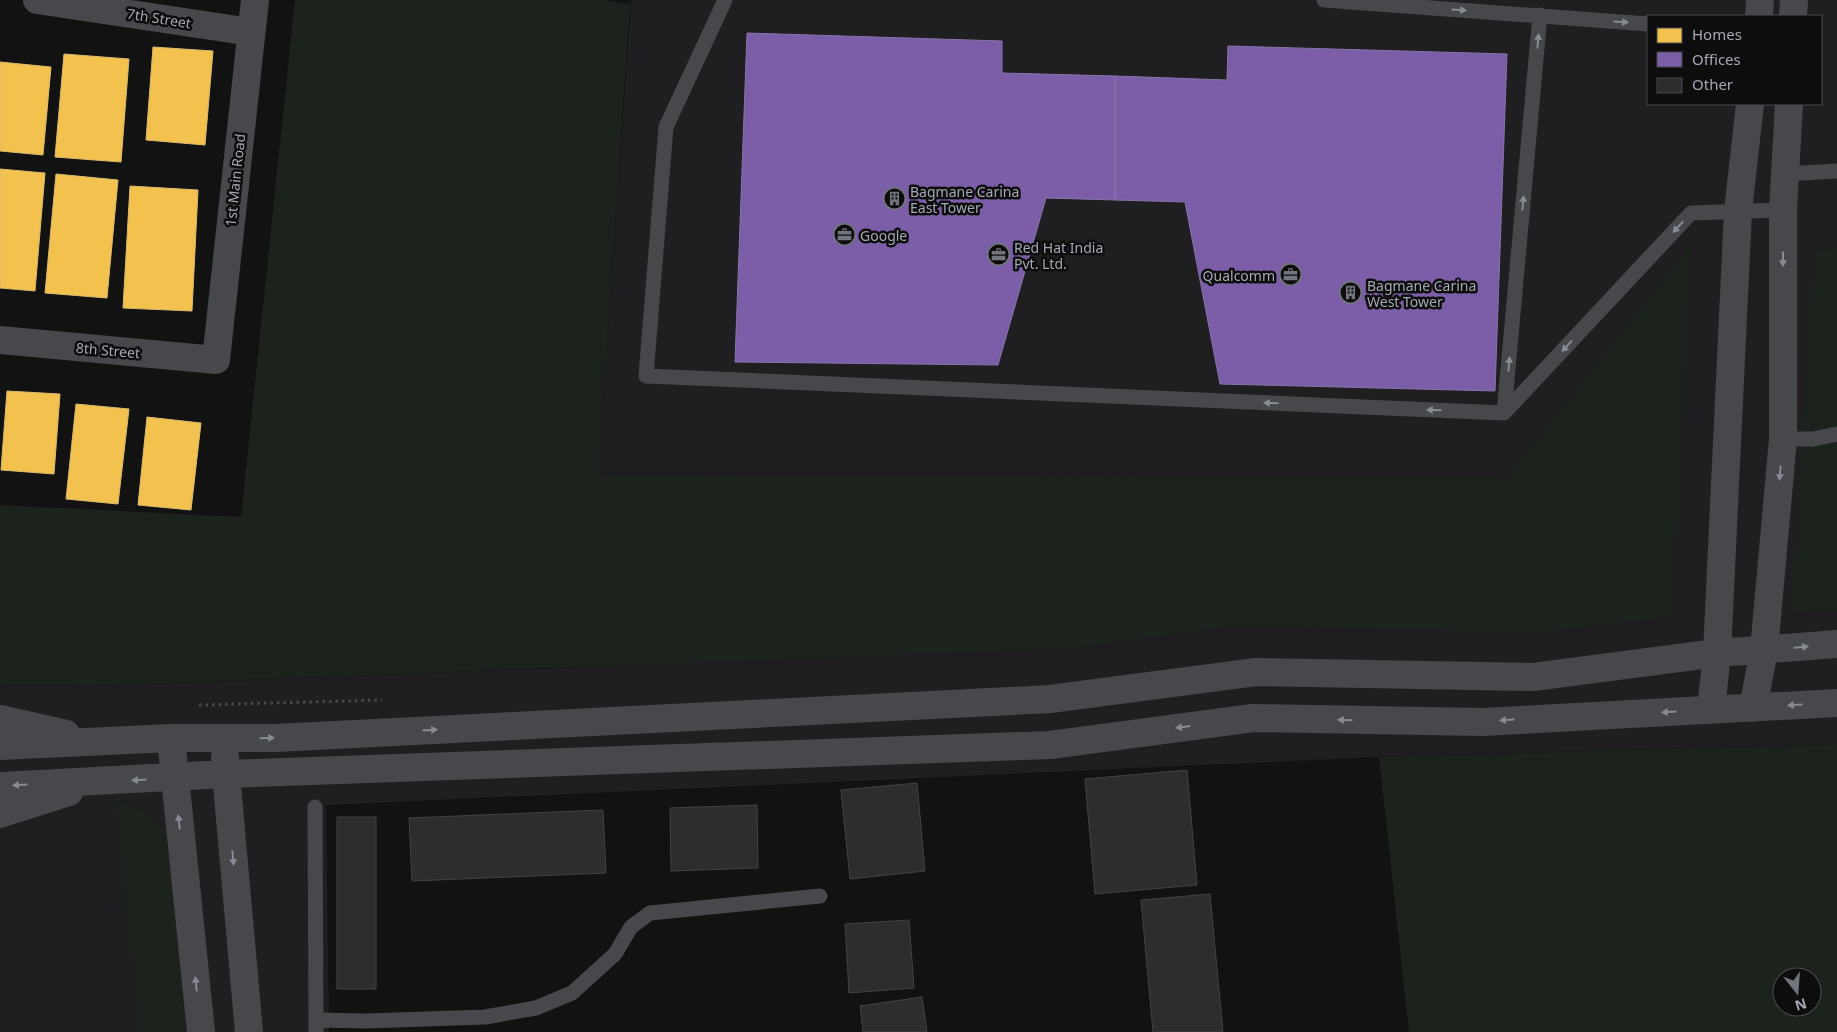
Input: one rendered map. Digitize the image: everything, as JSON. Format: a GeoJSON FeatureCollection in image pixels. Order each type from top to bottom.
{"type":"FeatureCollection","features":[{"type":"Feature","properties":{"kind":"street","name":"7th Street"},"geometry":{"type":"LineString","coordinates":[[37,0],[250,32]]}},
{"type":"Feature","properties":{"kind":"street","name":"1st Main Road"},"geometry":{"type":"LineString","coordinates":[[216,360],[254,0]]}},
{"type":"Feature","properties":{"kind":"street"},"geometry":{"type":"LineString","coordinates":[[1759,15],[1760,0]]}},
{"type":"Feature","properties":{"kind":"street"},"geometry":{"type":"LineString","coordinates":[[1793,15],[1794,0]]}},
{"type":"Feature","properties":{"kind":"street"},"geometry":{"type":"LineString","coordinates":[[1711,710],[1717,653],[1738,211],[1750,105]]}},
{"type":"Feature","properties":{"kind":"street"},"geometry":{"type":"LineString","coordinates":[[1753,708],[1764,650],[1783,439],[1783,210],[1789,105]]}},
{"type":"Feature","properties":{"kind":"street","name":"8th Street"},"geometry":{"type":"LineString","coordinates":[[0,340],[216,360]]}},
{"type":"Feature","properties":{"kind":"street"},"geometry":{"type":"LineString","coordinates":[[0,746],[171,738],[274,738],[1050,699],[1256,672],[1533,677],[1717,653],[1837,644]]}},
{"type":"Feature","properties":{"kind":"street"},"geometry":{"type":"LineString","coordinates":[[0,786],[226,774],[1050,745],[1252,718],[1482,722],[1837,703]]}},
{"type":"Feature","properties":{"kind":"street"},"geometry":{"type":"LineString","coordinates":[[0,719],[101,742]]}},
{"type":"Feature","properties":{"kind":"street"},"geometry":{"type":"LineString","coordinates":[[171,738],[201,1032]]}},
{"type":"Feature","properties":{"kind":"street"},"geometry":{"type":"LineString","coordinates":[[224,738],[249,1032]]}},
{"type":"Feature","properties":{"kind":"street"},"geometry":{"type":"LineString","coordinates":[[0,814],[104,781]]}},
{"type":"Feature","properties":{"kind":"lane"},"geometry":{"type":"LineString","coordinates":[[725,0],[666,127],[646,376],[1504,413],[1691,213],[1783,210]]}},
{"type":"Feature","properties":{"kind":"lane"},"geometry":{"type":"LineString","coordinates":[[1324,0],[1647,24]]}},
{"type":"Feature","properties":{"kind":"lane"},"geometry":{"type":"LineString","coordinates":[[1504,413],[1540,16]]}},
{"type":"Feature","properties":{"kind":"lane"},"geometry":{"type":"LineString","coordinates":[[1785,174],[1837,171]]}},
{"type":"Feature","properties":{"kind":"lane"},"geometry":{"type":"LineString","coordinates":[[1783,439],[1813,438],[1837,434]]}},
{"type":"Feature","properties":{"kind":"lane"},"geometry":{"type":"LineString","coordinates":[[315,807],[316,1026],[366,1021],[485,1017],[536,1008],[572,993],[615,954],[631,927],[650,913],[820,896]]}},
{"type":"Feature","properties":{"kind":"path"},"geometry":{"type":"LineString","coordinates":[[196,705],[388,699]]}},
{"type":"Feature","properties":{"kind":"shaded area"},"geometry":{"type":"Polygon","coordinates":[[[295,0],[603,0],[630,4],[598,476],[1506,478],[1691,245],[1673,617],[1531,633],[1243,625],[1073,648],[91,686],[0,685],[0,505],[241,517],[295,0]]]}},
{"type":"Feature","properties":{"kind":"shaded area"},"geometry":{"type":"Polygon","coordinates":[[[631,0],[1837,0],[1837,744],[1379,757],[326,805],[329,1032],[0,1032],[0,685],[91,686],[584,667],[631,0]]]}},
{"type":"Feature","properties":{"kind":"shaded area"},"geometry":{"type":"Polygon","coordinates":[[[1837,248],[1837,609],[1791,612],[1813,252],[1837,248]]]}},
{"type":"Feature","properties":{"kind":"shaded area"},"geometry":{"type":"Polygon","coordinates":[[[1837,744],[1837,1032],[1409,1032],[1379,757],[1837,744]]]}},
{"type":"Feature","properties":{"kind":"shaded area"},"geometry":{"type":"Polygon","coordinates":[[[114,801],[138,809],[150,817],[167,836],[186,1032],[139,1032],[114,801]]]}},
{"type":"Feature","properties":{"kind":"building: Homes"},"geometry":{"type":"Polygon","coordinates":[[[153,47],[213,51],[205,145],[146,140],[153,47]]]}},
{"type":"Feature","properties":{"kind":"building: Homes"},"geometry":{"type":"Polygon","coordinates":[[[64,54],[129,59],[121,162],[55,157],[64,54]]]}},
{"type":"Feature","properties":{"kind":"building: Homes"},"geometry":{"type":"Polygon","coordinates":[[[0,62],[51,67],[43,155],[0,151],[0,62]]]}},
{"type":"Feature","properties":{"kind":"building: Homes"},"geometry":{"type":"Polygon","coordinates":[[[0,169],[45,173],[35,291],[0,288],[0,169]]]}},
{"type":"Feature","properties":{"kind":"building: Homes"},"geometry":{"type":"Polygon","coordinates":[[[56,174],[118,180],[107,298],[45,293],[56,174]]]}},
{"type":"Feature","properties":{"kind":"building: Homes"},"geometry":{"type":"Polygon","coordinates":[[[130,186],[198,190],[192,311],[123,308],[130,186]]]}},
{"type":"Feature","properties":{"kind":"building: Homes"},"geometry":{"type":"Polygon","coordinates":[[[7,391],[60,394],[54,474],[1,470],[7,391]]]}},
{"type":"Feature","properties":{"kind":"building: Homes"},"geometry":{"type":"Polygon","coordinates":[[[76,404],[129,409],[118,504],[66,499],[76,404]]]}},
{"type":"Feature","properties":{"kind":"building: Homes"},"geometry":{"type":"Polygon","coordinates":[[[147,417],[201,423],[191,510],[138,505],[147,417]]]}},
{"type":"Feature","properties":{"kind":"building: Offices","name":"Bagmane Carina East Tower"},"geometry":{"type":"Polygon","coordinates":[[[747,33],[1002,41],[1002,73],[1115,76],[1115,200],[1046,198],[998,365],[735,362],[747,33]]]}},
{"type":"Feature","properties":{"kind":"building: Offices","name":"Bagmane Carina West Tower"},"geometry":{"type":"Polygon","coordinates":[[[1228,46],[1507,54],[1495,391],[1220,384],[1185,202],[1115,200],[1115,76],[1227,80],[1228,46]]]}},
{"type":"Feature","properties":{"kind":"building: Other"},"geometry":{"type":"Polygon","coordinates":[[[1187,770],[1197,885],[1095,894],[1085,779],[1187,770]]]}},
{"type":"Feature","properties":{"kind":"building: Other"},"geometry":{"type":"Polygon","coordinates":[[[917,783],[925,871],[850,879],[841,790],[917,783]]]}},
{"type":"Feature","properties":{"kind":"building: Other"},"geometry":{"type":"Polygon","coordinates":[[[757,805],[758,868],[671,871],[670,808],[757,805]]]}},
{"type":"Feature","properties":{"kind":"building: Other"},"geometry":{"type":"Polygon","coordinates":[[[603,810],[606,873],[412,881],[409,818],[603,810]]]}},
{"type":"Feature","properties":{"kind":"building: Other"},"geometry":{"type":"Polygon","coordinates":[[[337,817],[376,817],[376,989],[337,989],[337,817]]]}},
{"type":"Feature","properties":{"kind":"building: Other"},"geometry":{"type":"Polygon","coordinates":[[[1210,894],[1223,1032],[1153,1032],[1141,900],[1210,894]]]}},
{"type":"Feature","properties":{"kind":"building: Other"},"geometry":{"type":"Polygon","coordinates":[[[909,920],[914,988],[849,993],[845,924],[909,920]]]}},
{"type":"Feature","properties":{"kind":"building: Other"},"geometry":{"type":"Polygon","coordinates":[[[922,997],[927,1032],[863,1032],[860,1006],[922,997]]]}},
{"type":"Feature","properties":{"kind":"place","name":"Bagmane Carina East Tower"},"geometry":{"type":"Point","coordinates":[894,199]}},
{"type":"Feature","properties":{"kind":"place","name":"Google"},"geometry":{"type":"Point","coordinates":[844,235]}},
{"type":"Feature","properties":{"kind":"place","name":"Red Hat India Pvt. Ltd."},"geometry":{"type":"Point","coordinates":[998,255]}},
{"type":"Feature","properties":{"kind":"place","name":"Qualcomm"},"geometry":{"type":"Point","coordinates":[1291,275]}},
{"type":"Feature","properties":{"kind":"place","name":"Bagmane Carina West Tower"},"geometry":{"type":"Point","coordinates":[1351,293]}}]}
